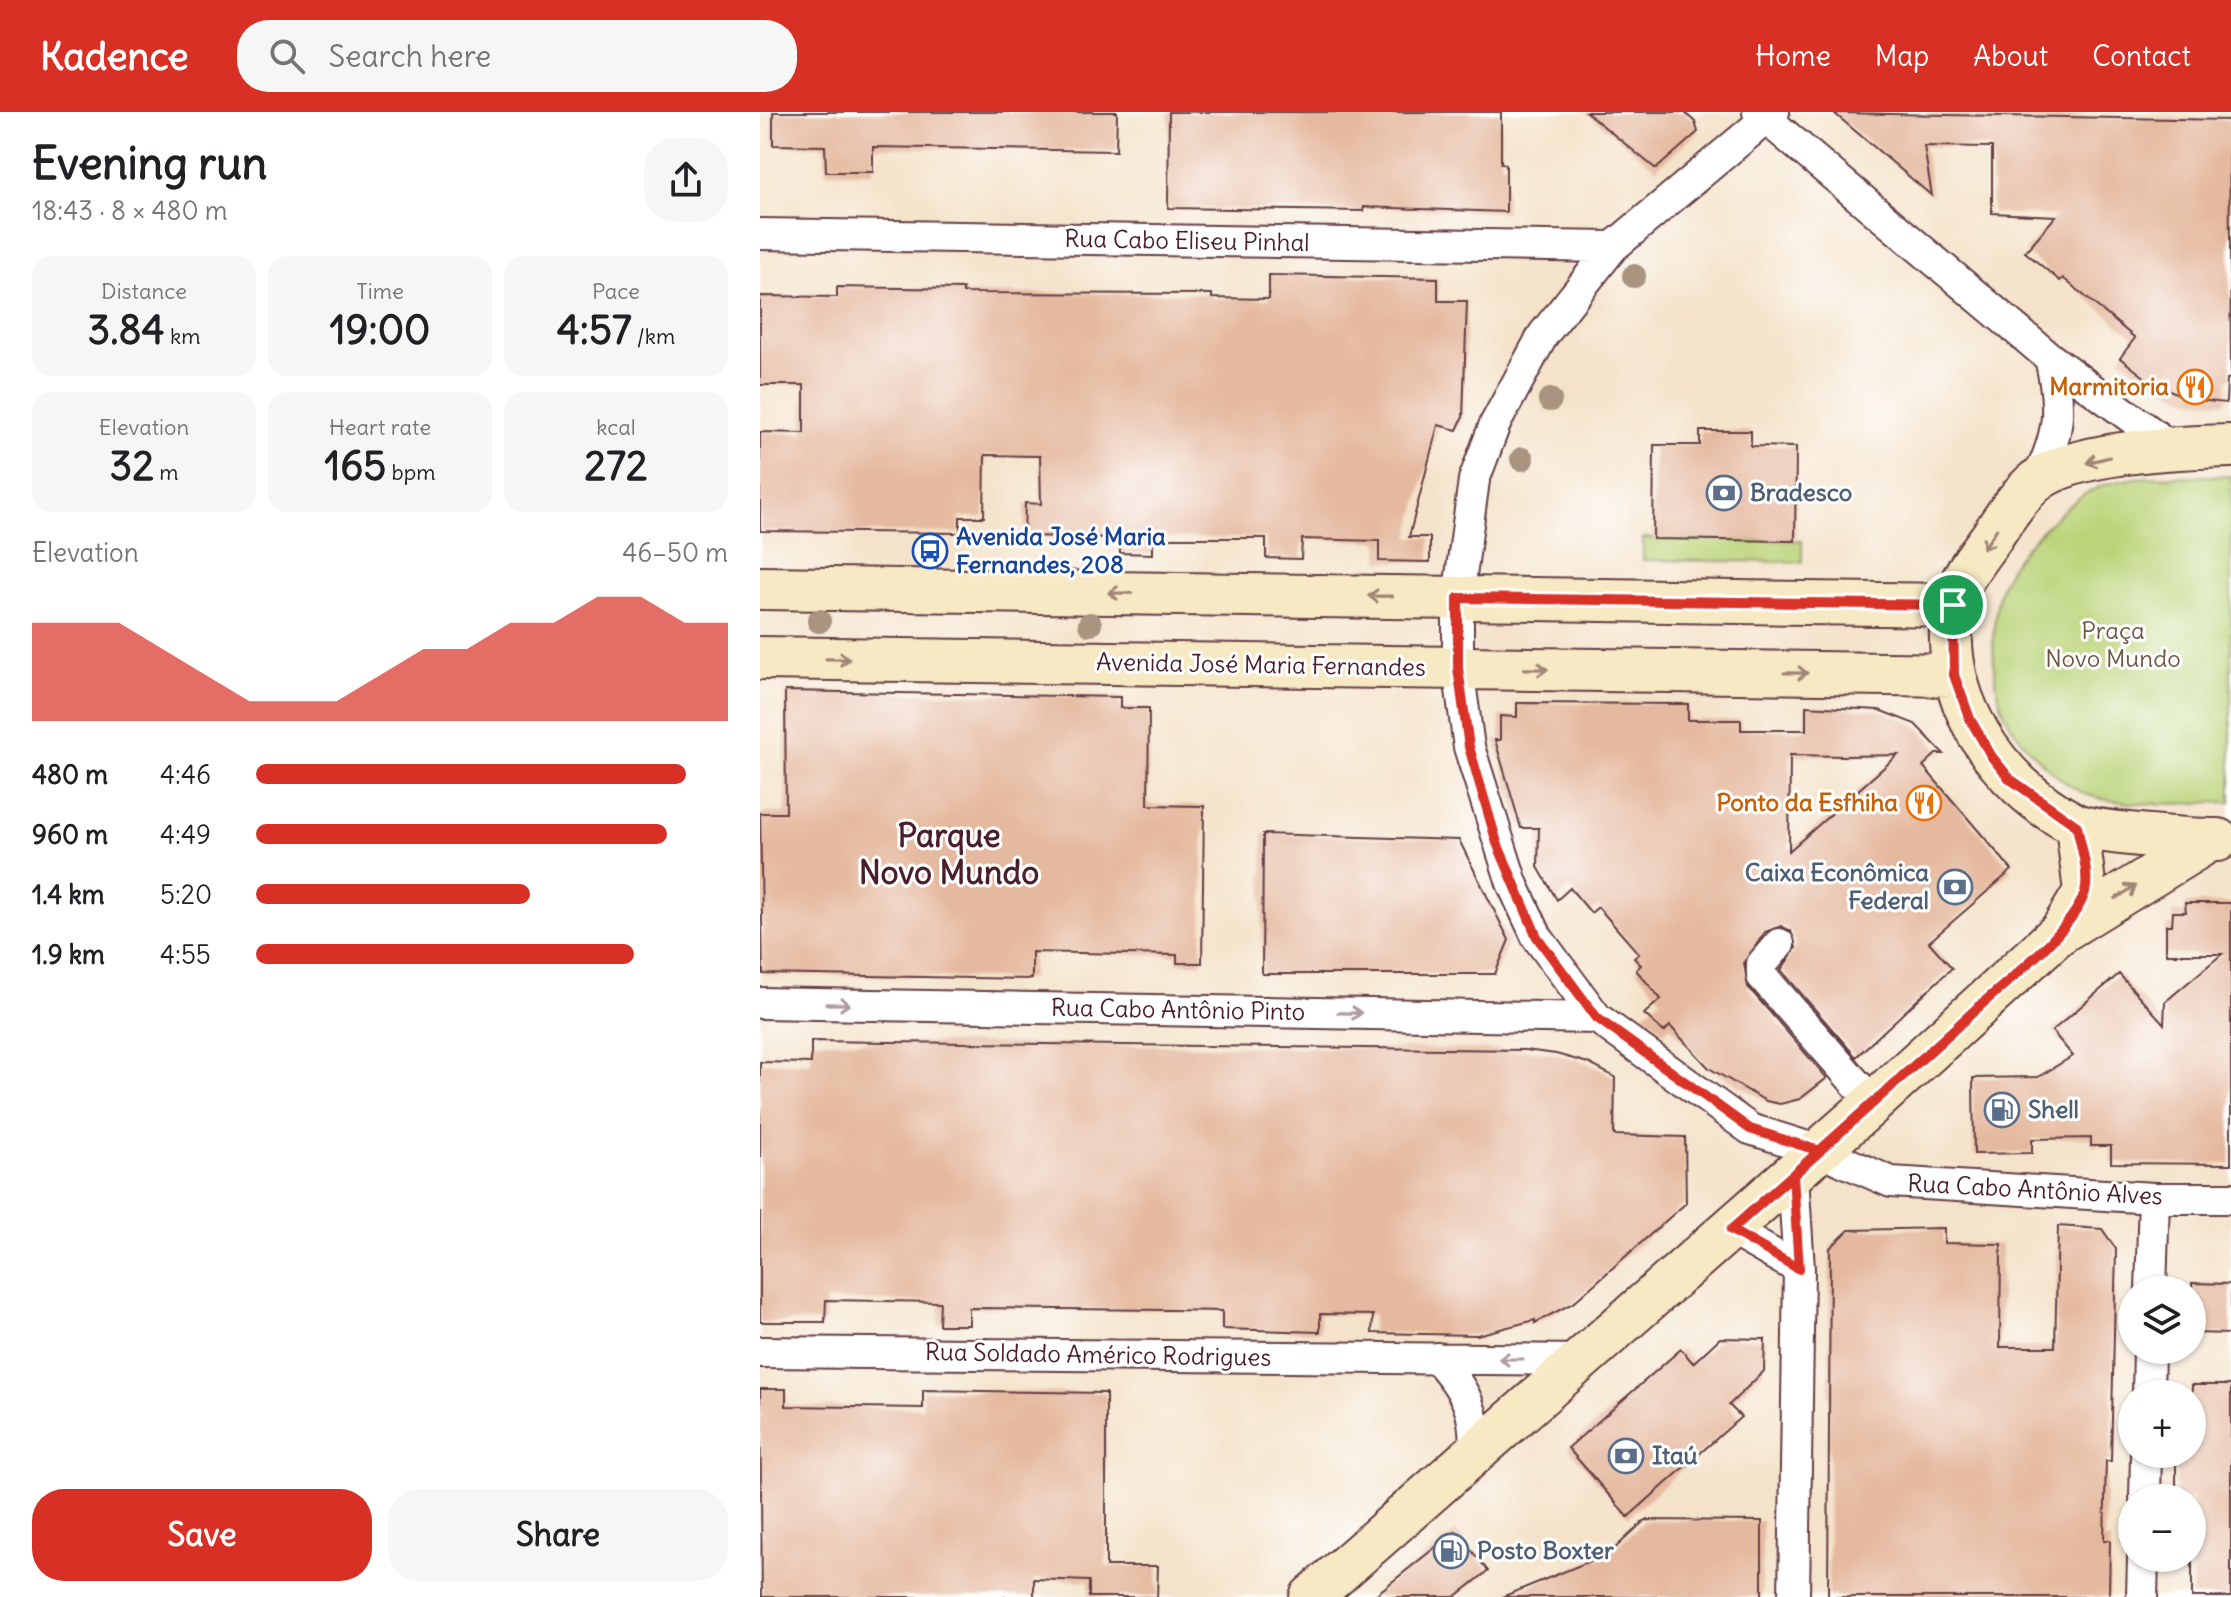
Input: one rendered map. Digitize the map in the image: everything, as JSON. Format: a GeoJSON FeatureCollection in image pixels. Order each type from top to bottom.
{"type":"FeatureCollection","features":[{"type":"Feature","properties":{"kind":"main road"},"geometry":{"type":"LineString","coordinates":[[2220,840],[2077,826],[2010,779],[1992,757],[1970,719],[1954,675],[1953,605],[1969,569],[2002,520],[2037,480],[2073,466],[2171,447],[2231,446]]}},
{"type":"Feature","properties":{"kind":"main road"},"geometry":{"type":"LineString","coordinates":[[760,588],[1953,605]]}},
{"type":"Feature","properties":{"kind":"main road","name":"Avenida José Maria Fernandes"},"geometry":{"type":"LineString","coordinates":[[760,658],[1954,675]]}},
{"type":"Feature","properties":{"kind":"main road"},"geometry":{"type":"LineString","coordinates":[[2059,933],[2085,892],[2077,826]]}},
{"type":"Feature","properties":{"kind":"main road"},"geometry":{"type":"LineString","coordinates":[[1311,1597],[1731,1230],[2059,933],[2220,840]]}},
{"type":"Feature","properties":{"kind":"street","name":"Rua Cabo Antônio Alves"},"geometry":{"type":"LineString","coordinates":[[1766,114],[1613,247],[1543,335],[1495,424],[1474,480],[1458,598],[1458,668],[1469,747],[1512,883],[1537,937],[1597,1018],[1750,1129],[1806,1163],[1891,1182],[2154,1198],[2231,1198]]}},
{"type":"Feature","properties":{"kind":"street"},"geometry":{"type":"LineString","coordinates":[[1766,114],[2050,358],[2171,447]]}},
{"type":"Feature","properties":{"kind":"street","name":"Rua Cabo Eliseu Pinhal"},"geometry":{"type":"LineString","coordinates":[[760,234],[1613,247]]}},
{"type":"Feature","properties":{"kind":"street"},"geometry":{"type":"LineString","coordinates":[[2037,480],[2054,446],[2058,413],[2050,358]]}},
{"type":"Feature","properties":{"kind":"street"},"geometry":{"type":"LineString","coordinates":[[1779,944],[1762,964],[1762,976],[1873,1103]]}},
{"type":"Feature","properties":{"kind":"street","name":"Rua Cabo Antônio Pinto"},"geometry":{"type":"LineString","coordinates":[[760,1003],[1597,1018]]}},
{"type":"Feature","properties":{"kind":"street"},"geometry":{"type":"LineString","coordinates":[[1794,1597],[1799,1269],[1806,1163]]}},
{"type":"Feature","properties":{"kind":"street"},"geometry":{"type":"LineString","coordinates":[[2151,1276],[2154,1198]]}},
{"type":"Feature","properties":{"kind":"street"},"geometry":{"type":"LineString","coordinates":[[1731,1230],[1799,1269]]}},
{"type":"Feature","properties":{"kind":"street","name":"Rua Soldado Américo Rodrigues"},"geometry":{"type":"LineString","coordinates":[[760,1352],[1584,1360]]}},
{"type":"Feature","properties":{"kind":"street"},"geometry":{"type":"LineString","coordinates":[[1437,1358],[1462,1386],[1470,1404],[1476,1420],[1474,1455]]}},
{"type":"Feature","properties":{"kind":"street"},"geometry":{"type":"LineString","coordinates":[[2142,1597],[2143,1572]]}},
{"type":"Feature","properties":{"kind":"green space","name":"Praça Novo Mundo"},"geometry":{"type":"Polygon","coordinates":[[[2231,476],[2231,802],[2125,802],[2079,791],[2052,772],[2027,746],[2002,707],[1995,675],[1994,637],[2002,584],[2032,540],[2052,520],[2098,487],[2135,478],[2231,476]]]}},
{"type":"Feature","properties":{"kind":"green space"},"geometry":{"type":"Polygon","coordinates":[[[1643,538],[1802,541],[1802,562],[1643,560],[1643,538]]]}},
{"type":"Feature","properties":{"kind":"building"},"geometry":{"type":"Polygon","coordinates":[[[773,112],[1117,112],[1116,151],[873,147],[873,172],[826,172],[825,146],[773,145],[773,112]]]}},
{"type":"Feature","properties":{"kind":"building"},"geometry":{"type":"Polygon","coordinates":[[[1169,112],[1501,112],[1501,163],[1506,164],[1506,212],[1364,207],[1363,211],[1168,208],[1169,112]]]}},
{"type":"Feature","properties":{"kind":"building"},"geometry":{"type":"Polygon","coordinates":[[[1586,112],[1684,112],[1695,122],[1698,132],[1656,169],[1586,112]]]}},
{"type":"Feature","properties":{"kind":"building"},"geometry":{"type":"Polygon","coordinates":[[[1834,113],[2229,120],[2231,378],[2227,379],[2226,403],[2188,399],[2147,379],[2120,358],[2135,338],[2063,278],[2060,281],[2025,252],[2056,216],[1992,213],[1992,147],[1924,146],[1932,196],[1834,113]]]}},
{"type":"Feature","properties":{"kind":"building"},"geometry":{"type":"Polygon","coordinates":[[[1269,275],[1438,278],[1438,301],[1467,301],[1463,417],[1457,430],[1438,425],[1409,537],[1430,537],[1430,562],[1379,561],[1379,541],[1302,539],[1301,559],[1266,558],[1266,538],[1153,538],[1153,554],[1120,553],[1120,538],[1024,536],[1025,503],[1041,504],[1040,456],[985,455],[984,517],[960,517],[960,533],[760,531],[760,432],[804,433],[804,385],[760,385],[760,296],[837,297],[837,287],[963,289],[963,293],[1212,294],[1212,298],[1269,299],[1269,275]]]}},
{"type":"Feature","properties":{"kind":"building","name":"Bradesco"},"geometry":{"type":"Polygon","coordinates":[[[1700,431],[1751,431],[1751,446],[1796,447],[1795,541],[1653,539],[1654,445],[1700,445],[1700,431]]]}},
{"type":"Feature","properties":{"kind":"building"},"geometry":{"type":"Polygon","coordinates":[[[785,691],[1120,697],[1120,708],[1149,708],[1148,805],[1204,806],[1202,963],[1177,963],[1177,955],[1032,952],[1032,979],[763,974],[760,813],[786,813],[785,691]]]}},
{"type":"Feature","properties":{"kind":"building"},"geometry":{"type":"Polygon","coordinates":[[[1517,703],[1688,704],[1688,720],[1741,720],[1741,730],[1806,730],[1806,706],[1879,710],[1915,724],[1944,754],[1936,754],[1923,766],[2012,870],[1929,942],[1952,968],[1856,1057],[1781,970],[1796,948],[1791,931],[1781,926],[1765,932],[1744,963],[1748,987],[1827,1078],[1800,1099],[1780,1104],[1766,1101],[1709,1068],[1670,1026],[1664,1032],[1644,1014],[1661,999],[1636,970],[1641,965],[1634,958],[1639,954],[1598,907],[1591,913],[1570,888],[1557,900],[1538,867],[1539,828],[1521,828],[1495,740],[1500,740],[1500,716],[1517,717],[1517,703]],[[1790,755],[1789,851],[1898,755],[1790,755]]]}},
{"type":"Feature","properties":{"kind":"building"},"geometry":{"type":"Polygon","coordinates":[[[1263,834],[1459,840],[1509,940],[1495,974],[1262,974],[1263,834]]]}},
{"type":"Feature","properties":{"kind":"building"},"geometry":{"type":"Polygon","coordinates":[[[2185,903],[2231,903],[2231,1164],[2111,1163],[2111,1146],[2091,1146],[2091,1138],[2032,1139],[2032,1153],[1974,1154],[1973,1078],[2038,1077],[2073,1056],[2052,1031],[2119,974],[2164,1024],[2165,1002],[2222,954],[2166,954],[2166,925],[2172,925],[2173,912],[2186,912],[2185,903]]]}},
{"type":"Feature","properties":{"kind":"building"},"geometry":{"type":"Polygon","coordinates":[[[811,1041],[1525,1050],[1556,1054],[1588,1063],[1615,1077],[1614,1135],[1685,1137],[1686,1203],[1573,1303],[1535,1323],[1535,1320],[1477,1335],[1372,1333],[1373,1315],[1320,1314],[1320,1332],[1222,1329],[1222,1311],[1169,1310],[969,1308],[969,1325],[939,1325],[940,1302],[826,1300],[825,1322],[760,1322],[760,1062],[811,1063],[811,1041]]]}},
{"type":"Feature","properties":{"kind":"building"},"geometry":{"type":"Polygon","coordinates":[[[2058,1226],[2102,1229],[2116,1249],[2111,1461],[2106,1461],[2104,1540],[2110,1540],[2109,1597],[1828,1597],[1830,1248],[1849,1230],[1944,1228],[1944,1243],[2001,1244],[2000,1347],[2055,1347],[2058,1226]]]}},
{"type":"Feature","properties":{"kind":"building"},"geometry":{"type":"Polygon","coordinates":[[[2206,1283],[2231,1284],[2231,1334],[2206,1333],[2206,1283]]]}},
{"type":"Feature","properties":{"kind":"building"},"geometry":{"type":"Polygon","coordinates":[[[1720,1338],[1765,1339],[1764,1371],[1729,1405],[1741,1417],[1628,1517],[1568,1448],[1681,1349],[1693,1363],[1720,1338]]]}},
{"type":"Feature","properties":{"kind":"building"},"geometry":{"type":"Polygon","coordinates":[[[2206,1385],[2231,1385],[2231,1597],[2192,1597],[2192,1572],[2206,1572],[2206,1484],[2176,1484],[2176,1468],[2206,1468],[2206,1385]]]}},
{"type":"Feature","properties":{"kind":"building"},"geometry":{"type":"Polygon","coordinates":[[[760,1389],[786,1389],[786,1406],[923,1408],[923,1390],[1106,1393],[1106,1566],[1158,1566],[1157,1597],[1089,1597],[1089,1581],[1034,1579],[1034,1597],[762,1597],[760,1389]]]}},
{"type":"Feature","properties":{"kind":"building"},"geometry":{"type":"Polygon","coordinates":[[[1645,1520],[1762,1521],[1762,1597],[1502,1597],[1610,1553],[1645,1520]]]}},
{"type":"Feature","properties":{"kind":"building","name":"Posto Boxter"},"geometry":{"type":"Polygon","coordinates":[[[1456,1531],[1488,1571],[1455,1597],[1373,1597],[1456,1531]]]}},
{"type":"Feature","properties":{"kind":"place","name":"Marmitoria"},"geometry":{"type":"Point","coordinates":[2195,387]}},
{"type":"Feature","properties":{"kind":"place","name":"Bradesco"},"geometry":{"type":"Point","coordinates":[1724,493]}},
{"type":"Feature","properties":{"kind":"place","name":"Avenida José Maria Fernandes, 208"},"geometry":{"type":"Point","coordinates":[930,551]}},
{"type":"Feature","properties":{"kind":"place","name":"Ponto da Esfhiha"},"geometry":{"type":"Point","coordinates":[1924,803]}},
{"type":"Feature","properties":{"kind":"place","name":"Caixa Econômica Federal"},"geometry":{"type":"Point","coordinates":[1955,887]}},
{"type":"Feature","properties":{"kind":"place","name":"Shell"},"geometry":{"type":"Point","coordinates":[2002,1110]}},
{"type":"Feature","properties":{"kind":"place","name":"Itaú"},"geometry":{"type":"Point","coordinates":[1626,1456]}},
{"type":"Feature","properties":{"kind":"place","name":"Posto Boxter"},"geometry":{"type":"Point","coordinates":[1451,1551]}},
{"type":"Feature","properties":{"kind":"district","name":"Parque Novo Mundo"},"geometry":{"type":"Point","coordinates":[949,854]}},
{"type":"Feature","properties":{"kind":"route"},"geometry":{"type":"LineString","coordinates":[[1953,605],[1458,598],[1458,668],[1469,747],[1497,843],[1537,937],[1567,982],[1597,1018],[1750,1129],[1820,1151],[1793,1175],[1799,1269],[1731,1230],[1820,1151],[2059,933],[2085,892],[2077,826],[2010,779],[1992,757],[1970,719],[1954,675],[1953,605]]}}]}
